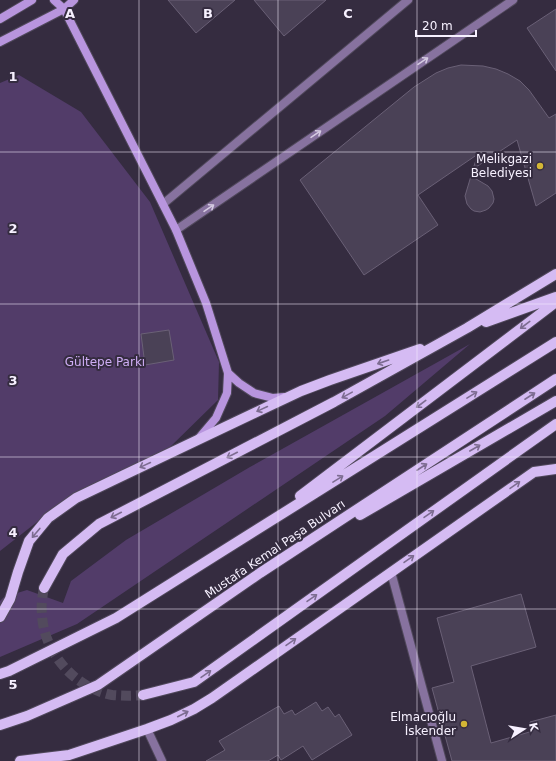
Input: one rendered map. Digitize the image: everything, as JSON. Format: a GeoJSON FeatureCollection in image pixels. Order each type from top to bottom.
{"type":"FeatureCollection","features":[{"type":"Feature","properties":{"kind":"main road"},"geometry":{"type":"LineString","coordinates":[[44,588],[63,554],[99,524],[334,402],[467,328],[556,274]]}},
{"type":"Feature","properties":{"kind":"main road"},"geometry":{"type":"LineString","coordinates":[[467,328],[556,297]]}},
{"type":"Feature","properties":{"kind":"main road"},"geometry":{"type":"LineString","coordinates":[[246,537],[556,302]]}},
{"type":"Feature","properties":{"kind":"main road"},"geometry":{"type":"LineString","coordinates":[[0,617],[10,599],[29,541],[48,518],[76,498],[267,406],[330,380],[446,340]]}},
{"type":"Feature","properties":{"kind":"main road","name":"Mustafa Kemal Paşa Bulvarı"},"geometry":{"type":"LineString","coordinates":[[0,674],[9,671],[116,618],[556,342]]}},
{"type":"Feature","properties":{"kind":"main road","name":"Mustafa Kemal Paşa Bulvarı"},"geometry":{"type":"LineString","coordinates":[[0,725],[27,716],[98,685],[260,573],[556,379]]}},
{"type":"Feature","properties":{"kind":"main road"},"geometry":{"type":"LineString","coordinates":[[260,573],[556,401]]}},
{"type":"Feature","properties":{"kind":"main road"},"geometry":{"type":"LineString","coordinates":[[143,695],[194,682],[556,424]]}},
{"type":"Feature","properties":{"kind":"main road"},"geometry":{"type":"LineString","coordinates":[[534,440],[556,433]]}},
{"type":"Feature","properties":{"kind":"main road"},"geometry":{"type":"LineString","coordinates":[[20,761],[69,754],[147,729],[194,709],[212,698],[534,472],[556,469]]}},
{"type":"Feature","properties":{"kind":"street"},"geometry":{"type":"LineString","coordinates":[[0,18],[32,0]]}},
{"type":"Feature","properties":{"kind":"street"},"geometry":{"type":"LineString","coordinates":[[54,0],[64,9],[164,204],[206,303],[228,373],[227,393],[216,418],[199,439]]}},
{"type":"Feature","properties":{"kind":"street"},"geometry":{"type":"LineString","coordinates":[[0,42],[64,9],[74,0]]}},
{"type":"Feature","properties":{"kind":"street"},"geometry":{"type":"LineString","coordinates":[[164,204],[408,0]]}},
{"type":"Feature","properties":{"kind":"street"},"geometry":{"type":"LineString","coordinates":[[176,230],[513,0]]}},
{"type":"Feature","properties":{"kind":"street"},"geometry":{"type":"LineString","coordinates":[[228,373],[239,383],[254,393],[273,398],[294,395]]}},
{"type":"Feature","properties":{"kind":"street"},"geometry":{"type":"LineString","coordinates":[[391,572],[442,761]]}},
{"type":"Feature","properties":{"kind":"street"},"geometry":{"type":"LineString","coordinates":[[147,729],[162,761]]}},
{"type":"Feature","properties":{"kind":"green space","name":"Gültepe Parkı"},"geometry":{"type":"Polygon","coordinates":[[[19,75],[81,112],[150,202],[219,362],[218,400],[168,449],[69,497],[0,551],[0,83],[19,75]]]}},
{"type":"Feature","properties":{"kind":"green space"},"geometry":{"type":"Polygon","coordinates":[[[470,344],[385,416],[77,624],[0,657],[0,601],[4,597],[27,590],[63,603],[71,581],[126,540],[250,467],[470,344]]]}},
{"type":"Feature","properties":{"kind":"building"},"geometry":{"type":"Polygon","coordinates":[[[168,0],[235,0],[196,33],[168,0]]]}},
{"type":"Feature","properties":{"kind":"building"},"geometry":{"type":"Polygon","coordinates":[[[254,0],[326,0],[284,36],[254,0]]]}},
{"type":"Feature","properties":{"kind":"building"},"geometry":{"type":"Polygon","coordinates":[[[556,9],[556,71],[527,28],[556,9]]]}},
{"type":"Feature","properties":{"kind":"building"},"geometry":{"type":"Polygon","coordinates":[[[461,65],[483,66],[508,74],[520,81],[529,90],[549,118],[556,114],[556,193],[536,206],[517,140],[473,169],[478,154],[418,195],[438,225],[364,275],[300,180],[414,87],[436,73],[461,65]]]}},
{"type":"Feature","properties":{"kind":"building"},"geometry":{"type":"Polygon","coordinates":[[[471,176],[488,186],[492,191],[494,199],[493,203],[486,210],[480,212],[474,211],[467,204],[465,196],[471,176]]]}},
{"type":"Feature","properties":{"kind":"building"},"geometry":{"type":"Polygon","coordinates":[[[169,330],[174,360],[145,365],[141,334],[169,330]]]}},
{"type":"Feature","properties":{"kind":"building"},"geometry":{"type":"Polygon","coordinates":[[[521,594],[536,647],[471,666],[491,743],[533,731],[530,722],[556,715],[556,761],[452,761],[432,688],[454,682],[437,618],[521,594]]]}},
{"type":"Feature","properties":{"kind":"building"},"geometry":{"type":"Polygon","coordinates":[[[316,702],[322,711],[328,707],[335,717],[339,714],[352,735],[312,760],[303,746],[281,760],[278,755],[268,761],[206,761],[225,750],[219,741],[279,706],[284,714],[292,710],[295,715],[316,702]]]}},
{"type":"Feature","properties":{"kind":"tunnel"},"geometry":{"type":"LineString","coordinates":[[44,588],[42,598],[44,629],[55,655],[64,667],[74,677],[98,691],[112,695],[143,695]]}},
{"type":"Feature","properties":{"kind":"place","name":"Melikgazi Belediyesi"},"geometry":{"type":"Point","coordinates":[540,166]}},
{"type":"Feature","properties":{"kind":"place","name":"Elmacıoğlu İskender"},"geometry":{"type":"Point","coordinates":[464,724]}}]}
